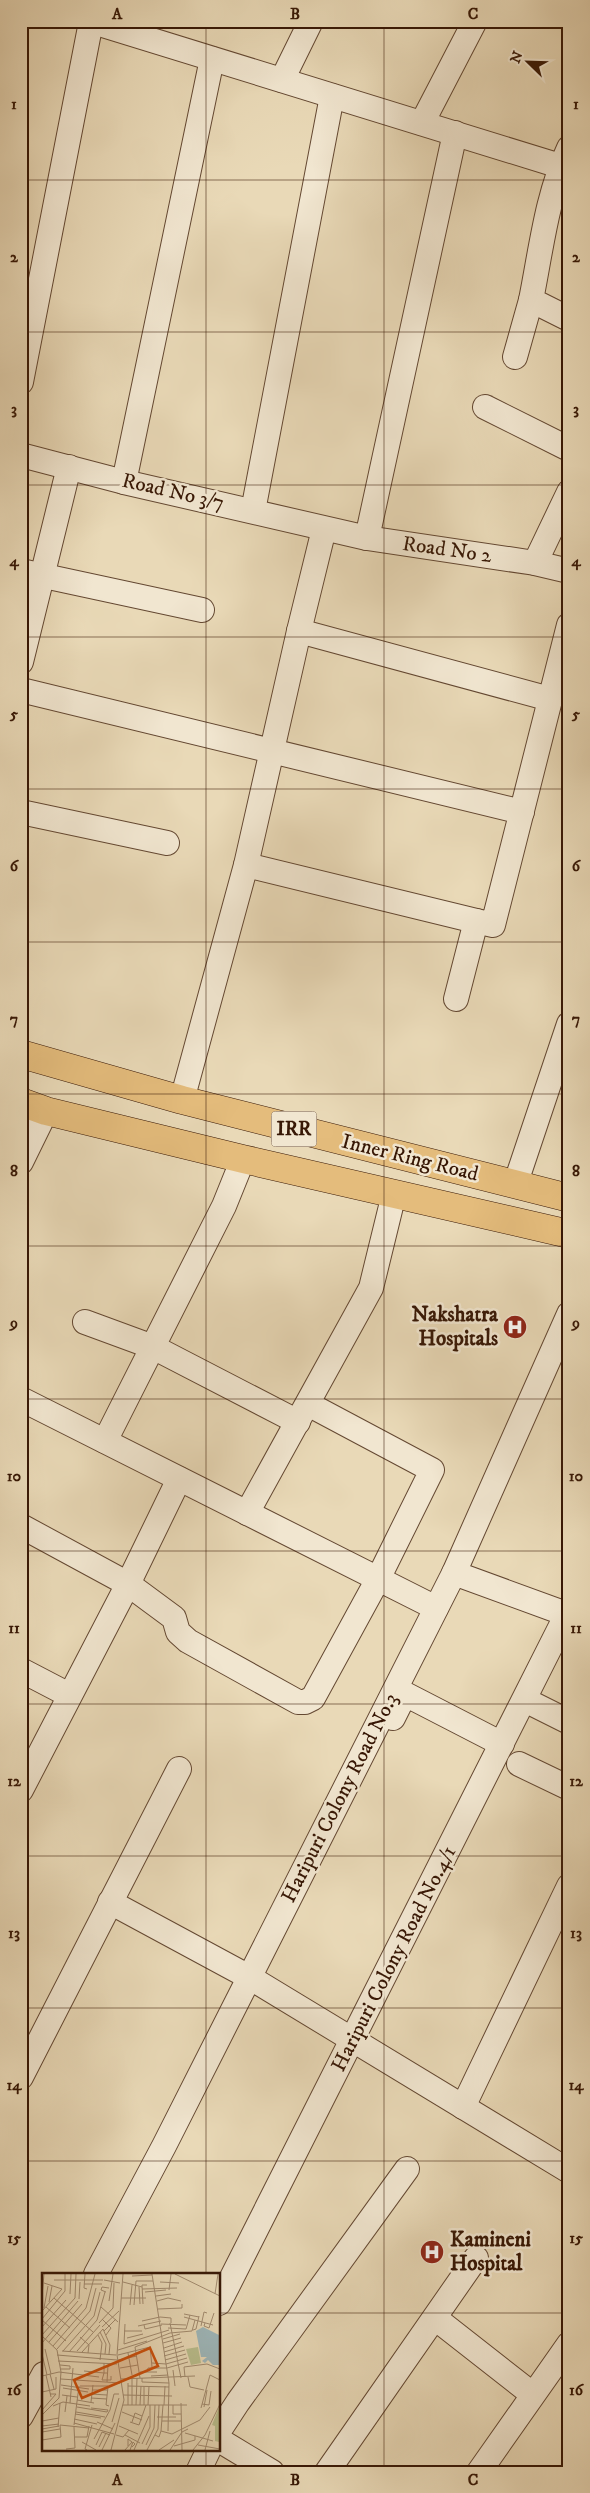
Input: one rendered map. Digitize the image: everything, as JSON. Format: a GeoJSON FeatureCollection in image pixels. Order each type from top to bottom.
{"type":"FeatureCollection","features":[{"type":"Feature","properties":{"kind":"highway","name":"Inner Ring Road"},"geometry":{"type":"LineString","coordinates":[[21,1054],[182,1100],[569,1198]]}},
{"type":"Feature","properties":{"kind":"highway","name":"Inner Ring Road"},"geometry":{"type":"LineString","coordinates":[[34,1106],[243,1159],[569,1234]]}},
{"type":"Feature","properties":{"kind":"highway"},"geometry":{"type":"LineString","coordinates":[[326,1178],[334,1171],[349,1167],[366,1147]]}},
{"type":"Feature","properties":{"kind":"street"},"geometry":{"type":"LineString","coordinates":[[282,80],[311,21]]}},
{"type":"Feature","properties":{"kind":"street"},"geometry":{"type":"LineString","coordinates":[[422,123],[475,21]]}},
{"type":"Feature","properties":{"kind":"street"},"geometry":{"type":"LineString","coordinates":[[21,382],[90,22],[141,28],[212,59],[455,134],[565,157],[560,201],[515,357]]}},
{"type":"Feature","properties":{"kind":"street"},"geometry":{"type":"LineString","coordinates":[[124,482],[212,59]]}},
{"type":"Feature","properties":{"kind":"street"},"geometry":{"type":"LineString","coordinates":[[254,511],[332,96]]}},
{"type":"Feature","properties":{"kind":"street"},"geometry":{"type":"LineString","coordinates":[[367,538],[455,134]]}},
{"type":"Feature","properties":{"kind":"street"},"geometry":{"type":"LineString","coordinates":[[531,300],[569,319]]}},
{"type":"Feature","properties":{"kind":"street"},"geometry":{"type":"LineString","coordinates":[[485,407],[569,449]]}},
{"type":"Feature","properties":{"kind":"street","name":"Road No 3/7"},"geometry":{"type":"LineString","coordinates":[[21,455],[124,482],[254,511],[324,529]]}},
{"type":"Feature","properties":{"kind":"street"},"geometry":{"type":"LineString","coordinates":[[21,662],[32,573],[69,467]]}},
{"type":"Feature","properties":{"kind":"street"},"geometry":{"type":"LineString","coordinates":[[535,563],[569,492]]}},
{"type":"Feature","properties":{"kind":"street"},"geometry":{"type":"LineString","coordinates":[[182,1100],[246,865],[324,529]]}},
{"type":"Feature","properties":{"kind":"street","name":"Road No 2"},"geometry":{"type":"LineString","coordinates":[[324,529],[367,538],[535,563],[569,570]]}},
{"type":"Feature","properties":{"kind":"street"},"geometry":{"type":"LineString","coordinates":[[32,573],[202,610]]}},
{"type":"Feature","properties":{"kind":"street"},"geometry":{"type":"LineString","coordinates":[[246,865],[493,925],[569,624]]}},
{"type":"Feature","properties":{"kind":"street"},"geometry":{"type":"LineString","coordinates":[[299,631],[550,698]]}},
{"type":"Feature","properties":{"kind":"street"},"geometry":{"type":"LineString","coordinates":[[21,690],[522,812]]}},
{"type":"Feature","properties":{"kind":"street"},"geometry":{"type":"LineString","coordinates":[[21,812],[167,843]]}},
{"type":"Feature","properties":{"kind":"street"},"geometry":{"type":"LineString","coordinates":[[456,999],[476,921]]}},
{"type":"Feature","properties":{"kind":"street"},"geometry":{"type":"LineString","coordinates":[[515,1185],[569,1024]]}},
{"type":"Feature","properties":{"kind":"street"},"geometry":{"type":"LineString","coordinates":[[21,1162],[34,1106]]}},
{"type":"Feature","properties":{"kind":"street"},"geometry":{"type":"LineString","coordinates":[[105,1441],[232,1188],[243,1159]]}},
{"type":"Feature","properties":{"kind":"street"},"geometry":{"type":"LineString","coordinates":[[248,1513],[371,1288],[394,1194]]}},
{"type":"Feature","properties":{"kind":"street","name":"Haripuri Colony Road No.3"},"geometry":{"type":"LineString","coordinates":[[97,2273],[400,1692],[569,1314]]}},
{"type":"Feature","properties":{"kind":"street"},"geometry":{"type":"LineString","coordinates":[[21,1526],[128,1584],[174,1618],[178,1632],[188,1641],[298,1702],[305,1702],[313,1698],[378,1579],[432,1470],[153,1347],[85,1322]]}},
{"type":"Feature","properties":{"kind":"street"},"geometry":{"type":"LineString","coordinates":[[21,1399],[436,1608]]}},
{"type":"Feature","properties":{"kind":"street"},"geometry":{"type":"LineString","coordinates":[[21,1790],[180,1479]]}},
{"type":"Feature","properties":{"kind":"street"},"geometry":{"type":"LineString","coordinates":[[454,1573],[568,1614]]}},
{"type":"Feature","properties":{"kind":"street","name":"Haripuri Colony Road No.4/1"},"geometry":{"type":"LineString","coordinates":[[220,2301],[568,1614]]}},
{"type":"Feature","properties":{"kind":"street"},"geometry":{"type":"LineString","coordinates":[[21,1670],[69,1695]]}},
{"type":"Feature","properties":{"kind":"street"},"geometry":{"type":"LineString","coordinates":[[381,1744],[400,1692],[502,1744]]}},
{"type":"Feature","properties":{"kind":"street"},"geometry":{"type":"LineString","coordinates":[[525,1700],[569,1722]]}},
{"type":"Feature","properties":{"kind":"street"},"geometry":{"type":"LineString","coordinates":[[519,1764],[569,1788]]}},
{"type":"Feature","properties":{"kind":"street"},"geometry":{"type":"LineString","coordinates":[[21,2077],[179,1769]]}},
{"type":"Feature","properties":{"kind":"street"},"geometry":{"type":"LineString","coordinates":[[463,2107],[569,1886]]}},
{"type":"Feature","properties":{"kind":"street"},"geometry":{"type":"LineString","coordinates":[[110,1902],[250,1977],[569,2171]]}},
{"type":"Feature","properties":{"kind":"street"},"geometry":{"type":"LineString","coordinates":[[220,2427],[228,2396],[407,2169]]}},
{"type":"Feature","properties":{"kind":"street"},"geometry":{"type":"LineString","coordinates":[[328,2472],[476,2258]]}},
{"type":"Feature","properties":{"kind":"street"},"geometry":{"type":"LineString","coordinates":[[435,2318],[532,2394]]}},
{"type":"Feature","properties":{"kind":"street"},"geometry":{"type":"LineString","coordinates":[[479,2472],[532,2394],[569,2344]]}},
{"type":"Feature","properties":{"kind":"street"},"geometry":{"type":"LineString","coordinates":[[21,2416],[42,2378]]}},
{"type":"Feature","properties":{"kind":"street"},"geometry":{"type":"LineString","coordinates":[[220,2441],[272,2472]]}},
{"type":"Feature","properties":{"kind":"street"},"geometry":{"type":"LineString","coordinates":[[198,2472],[209,2450]]}},
{"type":"Feature","properties":{"kind":"place","name":"Nakshatra Hospitals"},"geometry":{"type":"Point","coordinates":[515,1327]}},
{"type":"Feature","properties":{"kind":"place","name":"Kamineni Hospital"},"geometry":{"type":"Point","coordinates":[432,2252]}}]}
